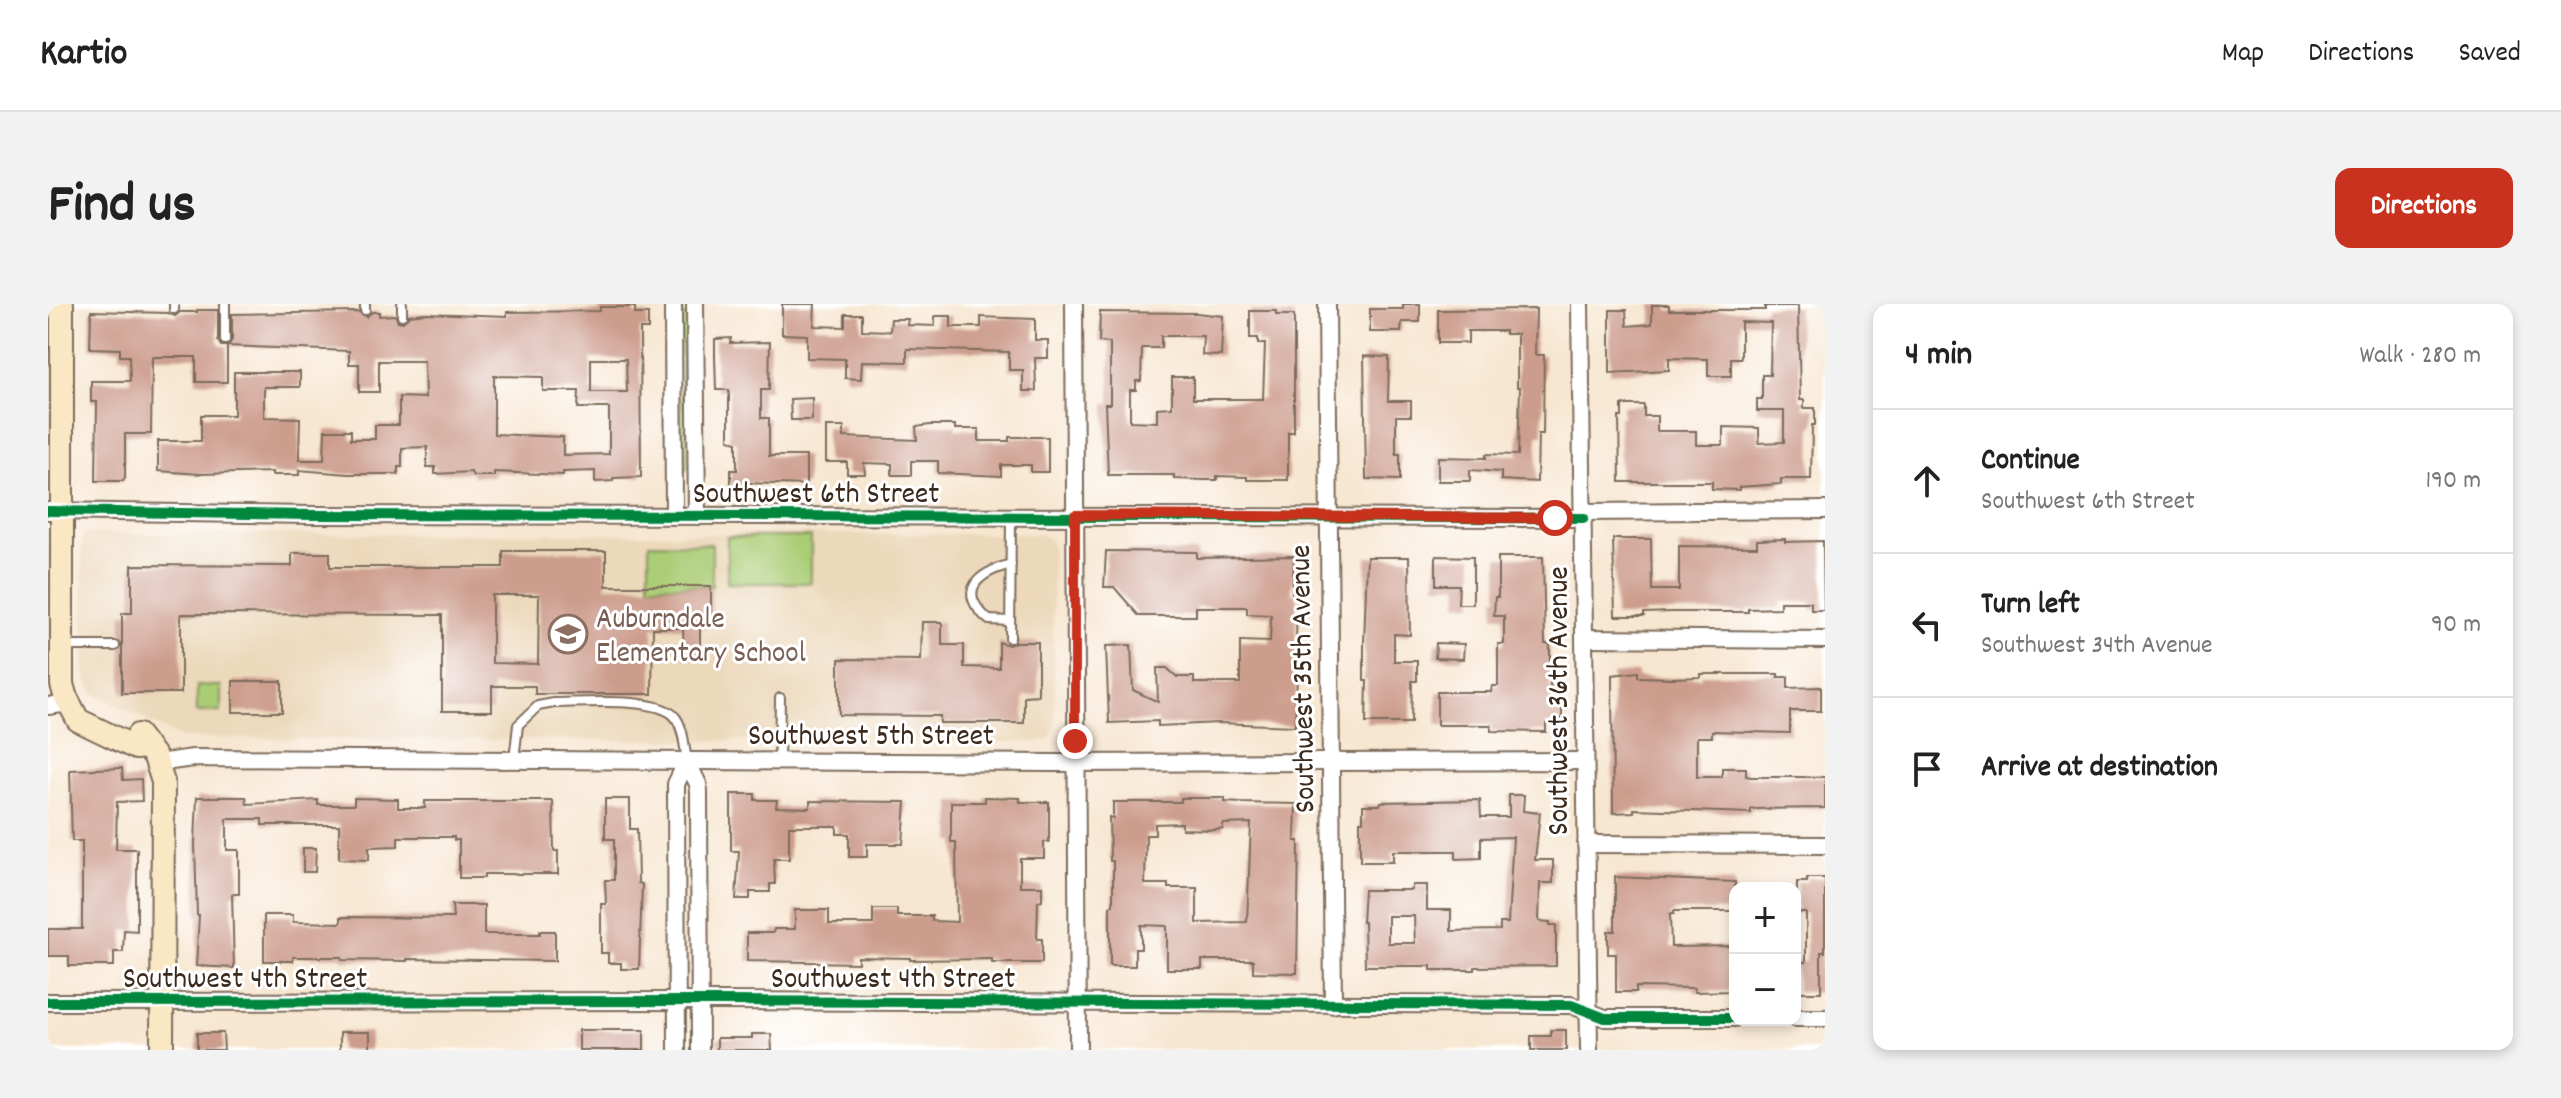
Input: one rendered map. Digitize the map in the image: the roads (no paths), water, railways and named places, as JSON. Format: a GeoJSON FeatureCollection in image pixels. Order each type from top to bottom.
{"type":"FeatureCollection","features":[{"type":"Feature","properties":{"kind":"street"},"geometry":{"type":"LineString","coordinates":[[62,304],[55,511],[62,646],[62,684],[58,704],[77,704],[142,737],[163,787],[162,1050]]}},
{"type":"Feature","properties":{"kind":"street"},"geometry":{"type":"LineString","coordinates":[[673,304],[674,516]]}},
{"type":"Feature","properties":{"kind":"street"},"geometry":{"type":"LineString","coordinates":[[695,304],[697,516]]}},
{"type":"Feature","properties":{"kind":"street"},"geometry":{"type":"LineString","coordinates":[[1074,304],[1078,1050]]}},
{"type":"Feature","properties":{"kind":"street","name":"Southwest 35th Avenue"},"geometry":{"type":"LineString","coordinates":[[1327,304],[1333,1005]]}},
{"type":"Feature","properties":{"kind":"street","name":"Southwest 36th Avenue"},"geometry":{"type":"LineString","coordinates":[[1580,304],[1589,1050]]}},
{"type":"Feature","properties":{"kind":"street","name":"Southwest 6th Street"},"geometry":{"type":"LineString","coordinates":[[55,511],[1327,518],[1825,510]]}},
{"type":"Feature","properties":{"kind":"street"},"geometry":{"type":"LineString","coordinates":[[1584,638],[1825,640]]}},
{"type":"Feature","properties":{"kind":"street","name":"Southwest 5th Street"},"geometry":{"type":"LineString","coordinates":[[152,755],[193,758],[779,762],[1585,761]]}},
{"type":"Feature","properties":{"kind":"street"},"geometry":{"type":"LineString","coordinates":[[677,1050],[676,784],[687,761]]}},
{"type":"Feature","properties":{"kind":"street"},"geometry":{"type":"LineString","coordinates":[[687,761],[699,792],[700,1050]]}},
{"type":"Feature","properties":{"kind":"street"},"geometry":{"type":"LineString","coordinates":[[1586,844],[1825,845]]}},
{"type":"Feature","properties":{"kind":"street","name":"Southwest 4th Street"},"geometry":{"type":"LineString","coordinates":[[48,1002],[1571,1005],[1605,1018],[1729,1018]]}},
{"type":"Feature","properties":{"kind":"street"},"geometry":{"type":"LineString","coordinates":[[1801,1018],[1825,1018]]}},
{"type":"Feature","properties":{"kind":"lane"},"geometry":{"type":"LineString","coordinates":[[225,304],[225,340]]}},
{"type":"Feature","properties":{"kind":"lane"},"geometry":{"type":"LineString","coordinates":[[402,304],[402,315]]}},
{"type":"Feature","properties":{"kind":"lane"},"geometry":{"type":"LineString","coordinates":[[1010,638],[1011,516]]}},
{"type":"Feature","properties":{"kind":"lane"},"geometry":{"type":"LineString","coordinates":[[1010,621],[989,620],[978,609],[973,596],[981,574],[1011,564]]}},
{"type":"Feature","properties":{"kind":"lane"},"geometry":{"type":"LineString","coordinates":[[62,646],[115,646]]}},
{"type":"Feature","properties":{"kind":"lane"},"geometry":{"type":"LineString","coordinates":[[779,762],[780,698]]}},
{"type":"Feature","properties":{"kind":"lane"},"geometry":{"type":"LineString","coordinates":[[514,760],[518,725],[538,706],[595,703],[666,707],[681,726],[687,761]]}},
{"type":"Feature","properties":{"kind":"place","name":"Auburndale Elementary School"},"geometry":{"type":"Point","coordinates":[568,634]}}]}
